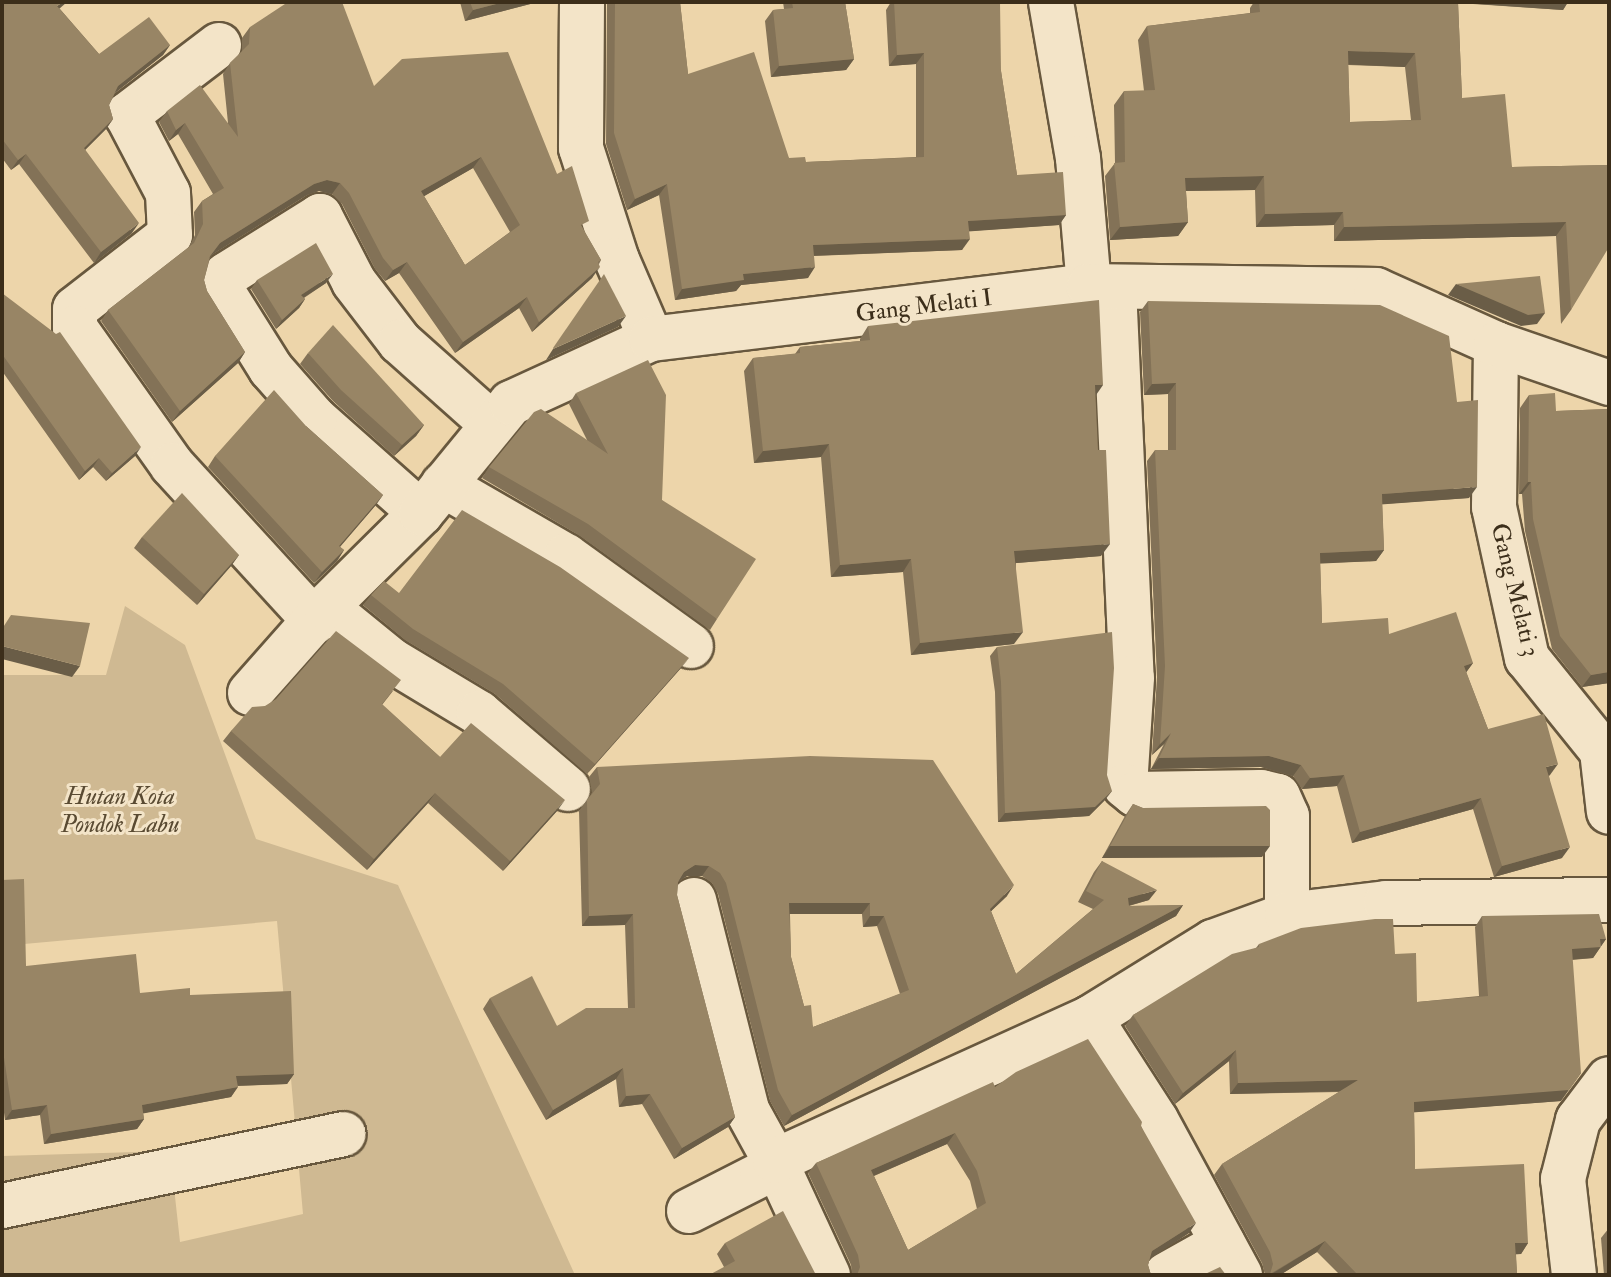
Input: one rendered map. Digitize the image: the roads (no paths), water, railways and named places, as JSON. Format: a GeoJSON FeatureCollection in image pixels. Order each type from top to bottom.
{"type":"FeatureCollection","features":[{"type":"Feature","properties":{"kind":"street"},"geometry":{"type":"LineString","coordinates":[[582,2],[581,148],[617,260],[651,339]]}},
{"type":"Feature","properties":{"kind":"street"},"geometry":{"type":"LineString","coordinates":[[1051,2],[1102,287],[1132,678],[1125,786],[1135,794],[1261,792],[1278,796],[1287,816],[1287,915]]}},
{"type":"Feature","properties":{"kind":"street"},"geometry":{"type":"LineString","coordinates":[[219,45],[127,115],[168,193],[170,235],[75,309],[75,328],[172,465],[320,614],[479,713],[568,789]]}},
{"type":"Feature","properties":{"kind":"street"},"geometry":{"type":"LineString","coordinates":[[492,424],[400,342],[354,282],[320,216],[226,275],[221,289],[271,369],[315,419],[432,499],[566,556],[691,646]]}},
{"type":"Feature","properties":{"kind":"street","name":"Gang Melati I"},"geometry":{"type":"LineString","coordinates":[[250,693],[320,614],[432,499],[511,403],[651,339],[1102,287],[1376,290],[1496,344],[1609,383]]}},
{"type":"Feature","properties":{"kind":"street","name":"Gang Melati 3"},"geometry":{"type":"LineString","coordinates":[[1496,344],[1494,507],[1527,658],[1602,751],[1609,812]]}},
{"type":"Feature","properties":{"kind":"street"},"geometry":{"type":"LineString","coordinates":[[694,900],[747,1110],[775,1161],[828,1275]]}},
{"type":"Feature","properties":{"kind":"street"},"geometry":{"type":"LineString","coordinates":[[689,1211],[762,1174],[775,1161],[1090,1018],[1213,942],[1287,915],[1386,903],[1609,900]]}},
{"type":"Feature","properties":{"kind":"street"},"geometry":{"type":"LineString","coordinates":[[1090,1018],[1156,1120],[1231,1259],[1166,1275]]}},
{"type":"Feature","properties":{"kind":"street"},"geometry":{"type":"LineString","coordinates":[[1574,1275],[1563,1179],[1578,1120],[1609,1079]]}},
{"type":"Feature","properties":{"kind":"street"},"geometry":{"type":"LineString","coordinates":[[2,1206],[343,1134]]}},
{"type":"Feature","properties":{"kind":"park label","name":"Hutan Kota Pondok Labu"},"geometry":{"type":"Point","coordinates":[120,811]}}]}
